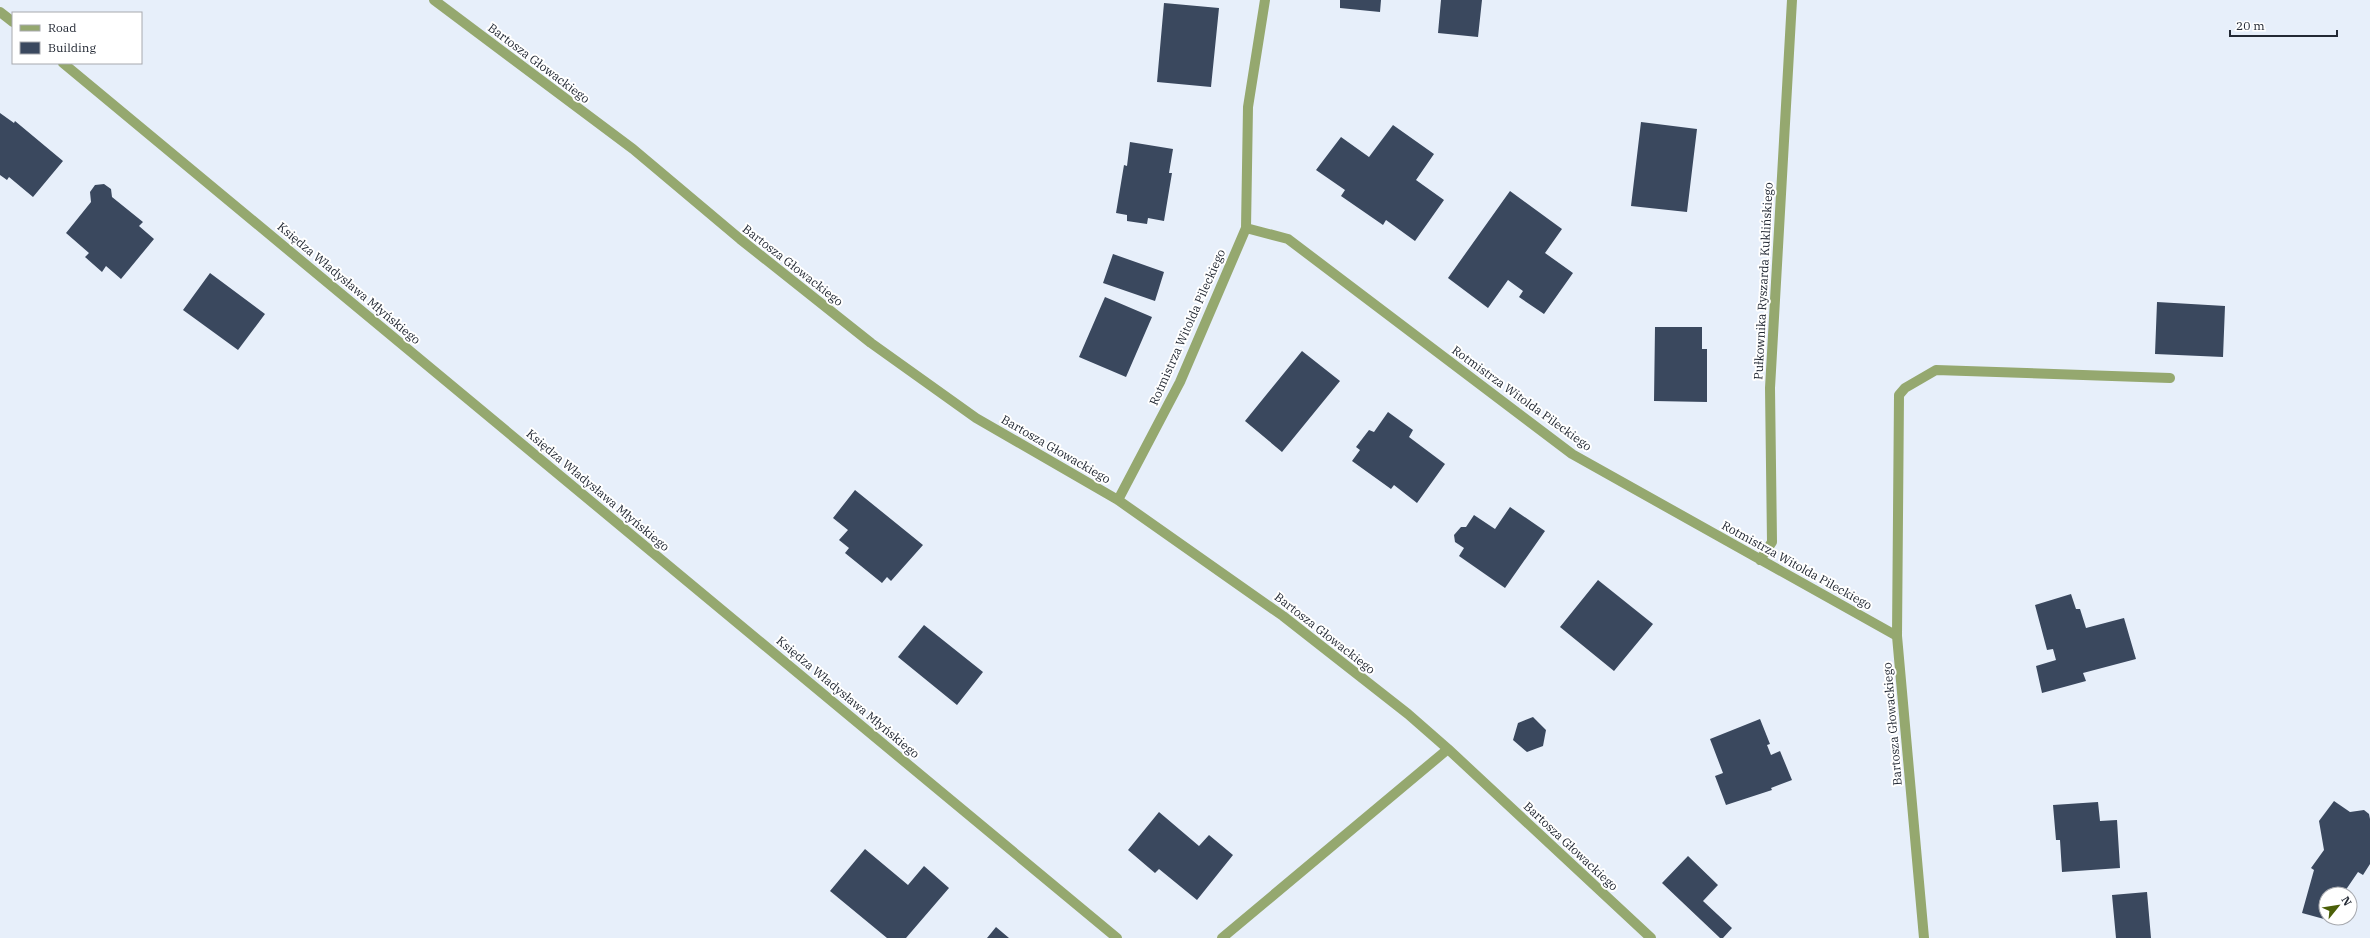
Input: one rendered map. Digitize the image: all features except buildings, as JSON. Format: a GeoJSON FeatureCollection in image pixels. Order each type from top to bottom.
{"type":"FeatureCollection","features":[{"type":"Feature","properties":{"kind":"street","name":"Bartosza Głowackiego"},"geometry":{"type":"LineString","coordinates":[[434,0],[633,149],[740,239],[871,343],[976,418],[1118,500],[1283,616],[1408,714],[1448,749],[1651,938]]}},
{"type":"Feature","properties":{"kind":"street","name":"Rotmistrza Witolda Pileckiego"},"geometry":{"type":"LineString","coordinates":[[1118,500],[1180,382],[1246,228],[1248,107],[1265,0]]}},
{"type":"Feature","properties":{"kind":"street","name":"Pułkownika Ryszarda Kuklińskiego"},"geometry":{"type":"LineString","coordinates":[[1760,560],[1772,542],[1770,388],[1792,0]]}},
{"type":"Feature","properties":{"kind":"street"},"geometry":{"type":"LineString","coordinates":[[0,12],[12,21]]}},
{"type":"Feature","properties":{"kind":"street","name":"Księdza Władysława Młyńskiego"},"geometry":{"type":"LineString","coordinates":[[64,64],[1117,938]]}},
{"type":"Feature","properties":{"kind":"street","name":"Rotmistrza Witolda Pileckiego"},"geometry":{"type":"LineString","coordinates":[[1246,228],[1288,239],[1572,454],[1897,636]]}},
{"type":"Feature","properties":{"kind":"street","name":"Bartosza Głowackiego"},"geometry":{"type":"LineString","coordinates":[[1924,938],[1897,636],[1899,395],[1905,388],[1936,370],[2170,378]]}},
{"type":"Feature","properties":{"kind":"street"},"geometry":{"type":"LineString","coordinates":[[1222,938],[1448,749]]}}]}
